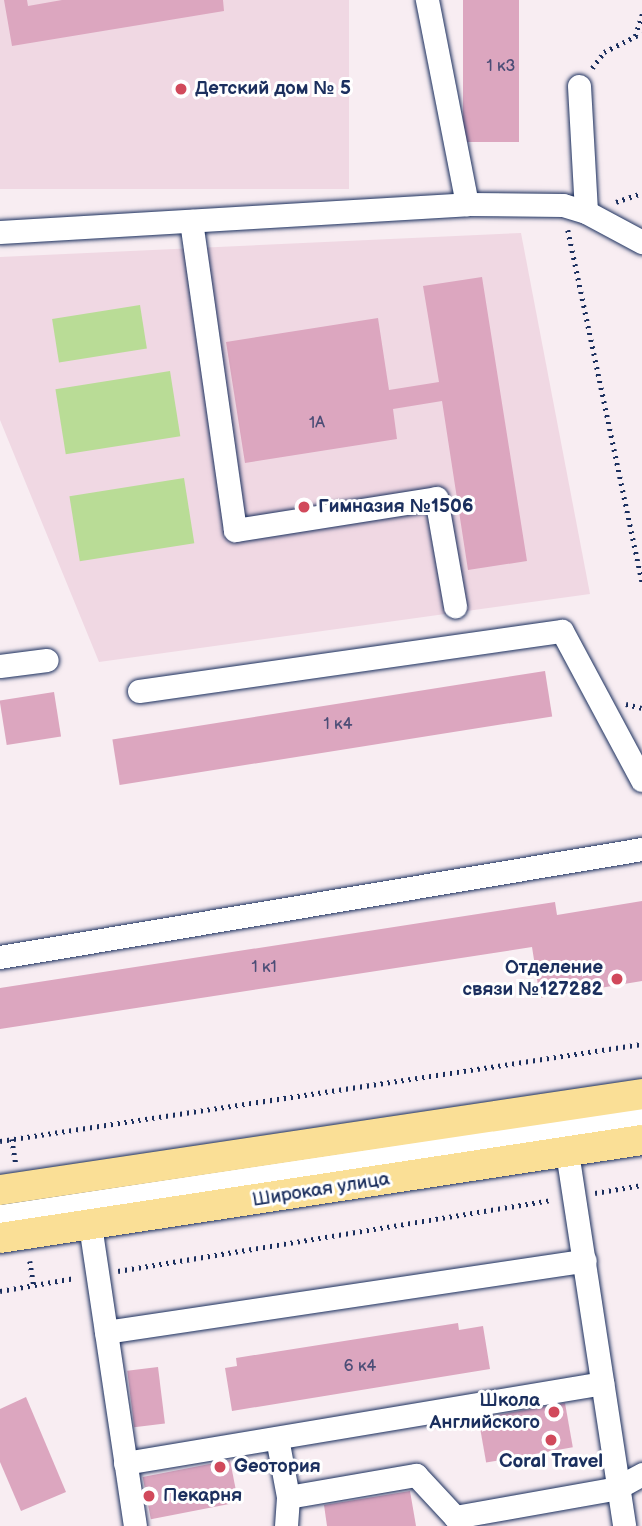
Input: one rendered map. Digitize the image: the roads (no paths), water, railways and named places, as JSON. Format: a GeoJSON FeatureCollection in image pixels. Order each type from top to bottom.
{"type":"FeatureCollection","features":[{"type":"Feature","properties":{"kind":"main road"},"geometry":{"type":"LineString","coordinates":[[9,1183],[642,1094]]}},
{"type":"Feature","properties":{"kind":"main road","name":"Широкая улица"},"geometry":{"type":"LineString","coordinates":[[0,1238],[642,1140]]}},
{"type":"Feature","properties":{"kind":"street"},"geometry":{"type":"LineString","coordinates":[[427,0],[467,204]]}},
{"type":"Feature","properties":{"kind":"street"},"geometry":{"type":"LineString","coordinates":[[579,86],[586,212]]}},
{"type":"Feature","properties":{"kind":"street"},"geometry":{"type":"LineString","coordinates":[[0,232],[467,204],[563,205],[586,212],[642,242]]}},
{"type":"Feature","properties":{"kind":"street"},"geometry":{"type":"LineString","coordinates":[[191,221],[236,530],[436,498],[455,606]]}},
{"type":"Feature","properties":{"kind":"street"},"geometry":{"type":"LineString","coordinates":[[139,691],[562,631],[642,780]]}},
{"type":"Feature","properties":{"kind":"street"},"geometry":{"type":"LineString","coordinates":[[0,666],[47,660]]}},
{"type":"Feature","properties":{"kind":"street"},"geometry":{"type":"LineString","coordinates":[[0,957],[642,849]]}},
{"type":"Feature","properties":{"kind":"street"},"geometry":{"type":"LineString","coordinates":[[578,1103],[595,1107],[604,1125],[600,1140],[576,1150],[573,1197],[585,1259],[624,1526]]}},
{"type":"Feature","properties":{"kind":"street","name":"Широкая улица"},"geometry":{"type":"LineString","coordinates":[[0,1216],[642,1119]]}},
{"type":"Feature","properties":{"kind":"street"},"geometry":{"type":"LineString","coordinates":[[90,1225],[135,1526]]}},
{"type":"Feature","properties":{"kind":"street"},"geometry":{"type":"LineString","coordinates":[[106,1332],[585,1259]]}},
{"type":"Feature","properties":{"kind":"street"},"geometry":{"type":"LineString","coordinates":[[125,1463],[602,1383]]}},
{"type":"Feature","properties":{"kind":"street"},"geometry":{"type":"LineString","coordinates":[[277,1437],[288,1497],[286,1526]]}},
{"type":"Feature","properties":{"kind":"street"},"geometry":{"type":"LineString","coordinates":[[288,1497],[416,1475],[455,1517],[617,1488],[642,1474]]}},
{"type":"Feature","properties":{"kind":"place","name":"Детский дом № 5"},"geometry":{"type":"Point","coordinates":[181,89]}},
{"type":"Feature","properties":{"kind":"place","name":"Гимназия №1506"},"geometry":{"type":"Point","coordinates":[304,507]}},
{"type":"Feature","properties":{"kind":"place","name":"Отделение связи №127282"},"geometry":{"type":"Point","coordinates":[617,979]}},
{"type":"Feature","properties":{"kind":"place","name":"Школа Английского"},"geometry":{"type":"Point","coordinates":[554,1412]}},
{"type":"Feature","properties":{"kind":"place","name":"Coral Travel"},"geometry":{"type":"Point","coordinates":[551,1440]}},
{"type":"Feature","properties":{"kind":"place","name":"Gеотория"},"geometry":{"type":"Point","coordinates":[220,1467]}},
{"type":"Feature","properties":{"kind":"place","name":"Пекарня"},"geometry":{"type":"Point","coordinates":[149,1496]}}]}
